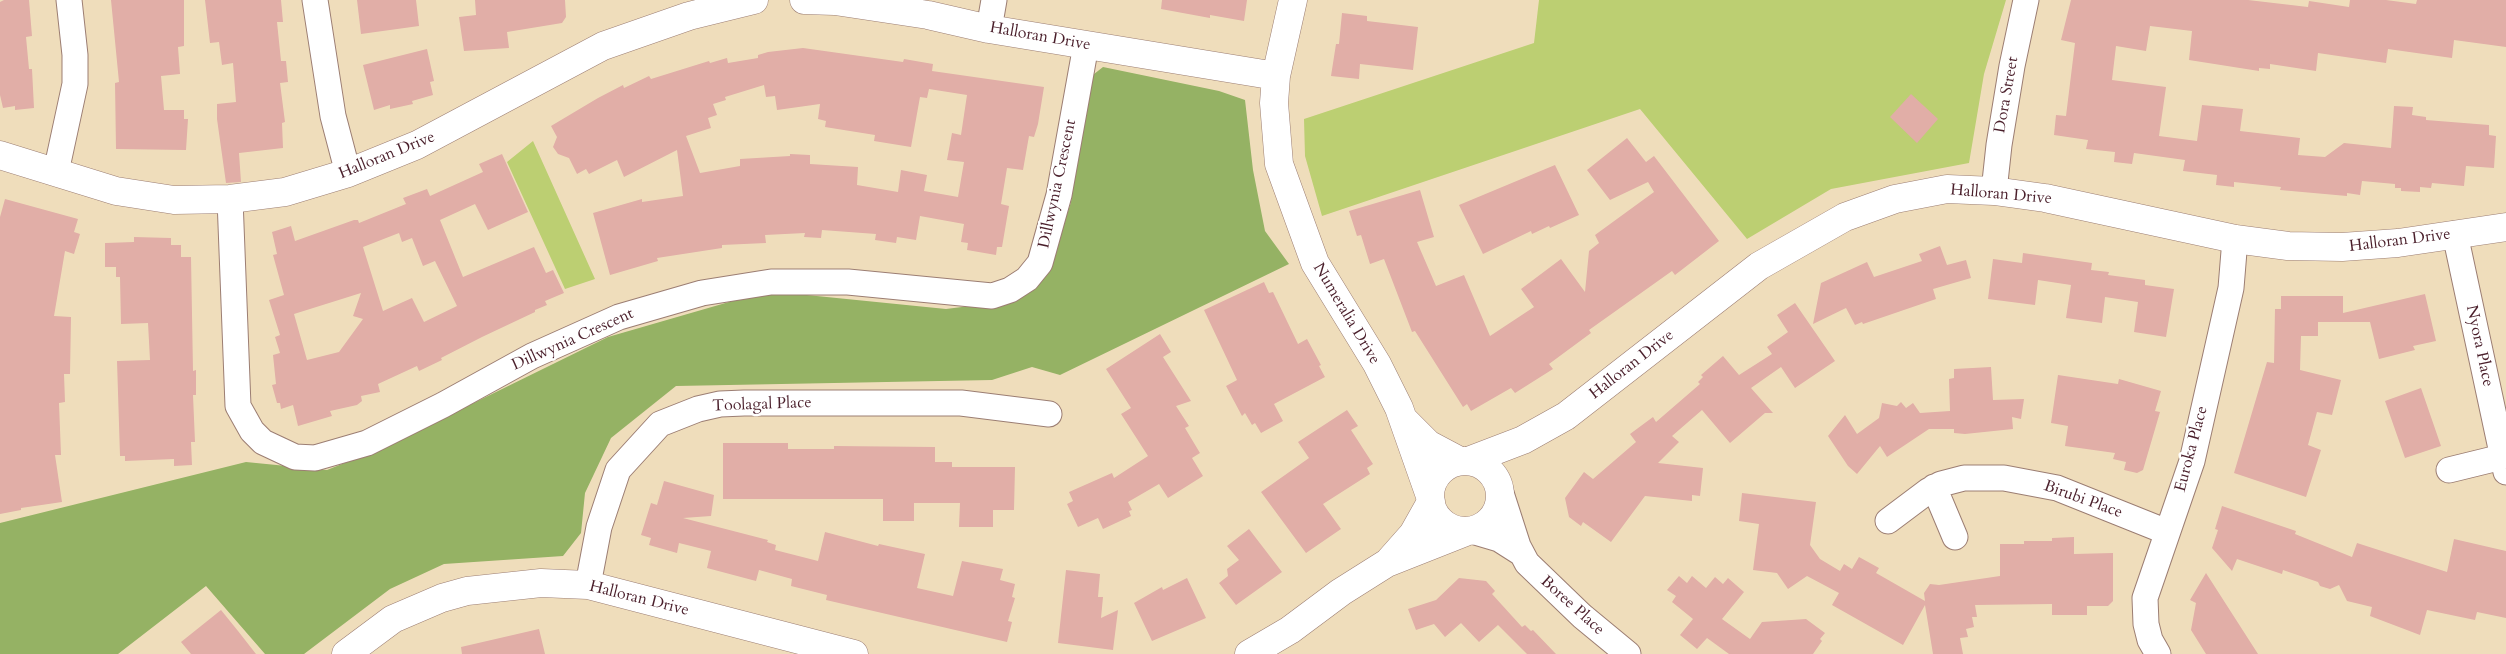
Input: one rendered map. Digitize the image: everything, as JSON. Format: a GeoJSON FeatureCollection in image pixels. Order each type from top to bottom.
{"type":"FeatureCollection","features":[{"type":"Feature","properties":{"kind":"street"},"geometry":{"type":"LineString","coordinates":[[56,172],[75,84],[75,55],[69,0]]}},
{"type":"Feature","properties":{"kind":"street"},"geometry":{"type":"LineString","coordinates":[[315,0],[334,116],[348,173]]}},
{"type":"Feature","properties":{"kind":"street","name":"Halloran Drive"},"geometry":{"type":"LineString","coordinates":[[0,155],[116,191],[174,200],[230,199],[285,192],[348,173],[417,146],[603,46],[689,16],[754,0]]}},
{"type":"Feature","properties":{"kind":"street","name":"Halloran Drive"},"geometry":{"type":"LineString","coordinates":[[804,0],[835,1],[919,14],[989,29],[1276,76]]}},
{"type":"Feature","properties":{"kind":"street"},"geometry":{"type":"LineString","coordinates":[[989,29],[994,0]]}},
{"type":"Feature","properties":{"kind":"street","name":"Numeralia Drive"},"geometry":{"type":"LineString","coordinates":[[1293,0],[1276,76],[1274,112],[1279,164],[1315,263],[1377,364],[1404,420],[1430,499]]}},
{"type":"Feature","properties":{"kind":"street","name":"Dora Street"},"geometry":{"type":"LineString","coordinates":[[1994,191],[1998,145],[2026,0]]}},
{"type":"Feature","properties":{"kind":"street","name":"Dillwynia Crescent"},"geometry":{"type":"LineString","coordinates":[[230,199],[238,406],[252,431],[263,442],[295,457],[315,458],[367,443],[443,405],[532,356],[619,317],[702,293],[771,282],[848,282],[992,296],[1010,290],[1027,278],[1040,263],[1059,195],[1086,45]]}},
{"type":"Feature","properties":{"kind":"street","name":"Halloran Drive"},"geometry":{"type":"LineString","coordinates":[[1464,461],[1533,435],[1579,406],[1759,266],[1844,217],[1895,199],[1947,189],[1994,191],[2045,198],[2235,239],[2288,246],[2342,248],[2398,243],[2506,227]]}},
{"type":"Feature","properties":{"kind":"street","name":"Nyora Place"},"geometry":{"type":"LineString","coordinates":[[2450,470],[2504,465],[2454,234]]}},
{"type":"Feature","properties":{"kind":"street","name":"Euroka Place"},"geometry":{"type":"LineString","coordinates":[[2158,654],[2150,640],[2146,624],[2145,598],[2192,461],[2231,288],[2235,239]]}},
{"type":"Feature","properties":{"kind":"street","name":"Toolagal Place"},"geometry":{"type":"LineString","coordinates":[[588,585],[599,527],[618,470],[660,424],[698,409],[720,404],[744,403],[961,403],[1049,414]]}},
{"type":"Feature","properties":{"kind":"street","name":"Numeralia Drive"},"geometry":{"type":"LineString","coordinates":[[1404,420],[1428,444],[1464,461]]}},
{"type":"Feature","properties":{"kind":"street","name":"Halloran Drive"},"geometry":{"type":"LineString","coordinates":[[1500,489],[1533,435]]}},
{"type":"Feature","properties":{"kind":"street"},"geometry":{"type":"LineString","coordinates":[[1250,654],[1290,630],[1341,592],[1387,563],[1483,527],[1496,514],[1500,503],[1500,489],[1490,471],[1480,464],[1464,461],[1446,467],[1438,473],[1433,482],[1430,499],[1413,534],[1387,563]]}},
{"type":"Feature","properties":{"kind":"street","name":"Birubi Place"},"geometry":{"type":"LineString","coordinates":[[1888,521],[1934,487],[1951,481],[1981,477],[2029,481],[2078,495],[2167,532]]}},
{"type":"Feature","properties":{"kind":"street"},"geometry":{"type":"LineString","coordinates":[[1934,487],[1955,537]]}},
{"type":"Feature","properties":{"kind":"street","name":"Boree Place"},"geometry":{"type":"LineString","coordinates":[[1500,489],[1521,553]]}},
{"type":"Feature","properties":{"kind":"street"},"geometry":{"type":"LineString","coordinates":[[1430,499],[1435,514],[1444,524],[1455,530],[1470,531]]}},
{"type":"Feature","properties":{"kind":"street","name":"Boree Place"},"geometry":{"type":"LineString","coordinates":[[1470,531],[1499,539],[1521,553],[1550,587],[1628,654]]}},
{"type":"Feature","properties":{"kind":"street","name":"Halloran Drive"},"geometry":{"type":"LineString","coordinates":[[346,654],[393,619],[442,598],[467,591],[541,583],[588,585],[854,654]]}},
{"type":"Feature","properties":{"kind":"green space"},"geometry":{"type":"Polygon","coordinates":[[[1539,0],[2006,0],[1984,74],[1969,163],[1831,189],[1747,239],[1640,109],[1322,216],[1305,156],[1304,119],[1534,43],[1539,0]]]}},
{"type":"Feature","properties":{"kind":"green space"},"geometry":{"type":"Polygon","coordinates":[[[1103,67],[1219,91],[1245,100],[1253,170],[1265,231],[1289,264],[1060,375],[1032,367],[992,380],[676,386],[611,438],[585,493],[581,533],[563,556],[444,564],[390,589],[304,654],[265,654],[206,586],[118,654],[0,654],[0,523],[246,462],[327,470],[382,448],[608,337],[767,291],[946,309],[1017,300],[1049,271],[1071,202],[1089,78],[1103,67]]]}},
{"type":"Feature","properties":{"kind":"green space"},"geometry":{"type":"Polygon","coordinates":[[[533,141],[595,279],[565,289],[507,162],[533,141]]]}},
{"type":"Feature","properties":{"kind":"building"},"geometry":{"type":"Polygon","coordinates":[[[4,0],[29,0],[32,36],[26,37],[29,69],[32,69],[34,108],[15,110],[15,106],[3,108],[0,95],[0,2],[4,0]]]}},
{"type":"Feature","properties":{"kind":"building"},"geometry":{"type":"Polygon","coordinates":[[[111,0],[184,0],[184,46],[178,47],[180,74],[161,76],[164,110],[184,110],[184,119],[188,119],[186,150],[116,149],[115,83],[119,82],[111,0]]]}},
{"type":"Feature","properties":{"kind":"building"},"geometry":{"type":"Polygon","coordinates":[[[205,0],[281,0],[283,22],[277,22],[281,61],[286,61],[288,82],[280,83],[285,122],[282,123],[283,148],[239,153],[241,182],[226,183],[217,119],[217,104],[236,102],[233,63],[222,65],[219,42],[210,43],[205,0]]]}},
{"type":"Feature","properties":{"kind":"building"},"geometry":{"type":"Polygon","coordinates":[[[357,0],[416,0],[419,26],[361,34],[357,0]]]}},
{"type":"Feature","properties":{"kind":"building"},"geometry":{"type":"Polygon","coordinates":[[[475,0],[565,0],[566,17],[562,23],[507,32],[509,48],[464,51],[459,17],[476,15],[475,0]]]}},
{"type":"Feature","properties":{"kind":"building"},"geometry":{"type":"Polygon","coordinates":[[[1162,0],[1247,0],[1244,21],[1210,15],[1210,18],[1161,9],[1162,0]]]}},
{"type":"Feature","properties":{"kind":"building"},"geometry":{"type":"Polygon","coordinates":[[[2071,0],[2248,0],[2308,7],[2309,1],[2349,7],[2350,0],[2386,0],[2416,4],[2417,0],[2506,0],[2506,47],[2454,40],[2452,58],[2388,49],[2386,63],[2318,53],[2316,71],[2270,64],[2270,69],[2259,68],[2259,71],[2189,60],[2192,31],[2150,26],[2146,51],[2116,46],[2112,80],[2166,87],[2159,136],[2197,141],[2202,105],[2243,109],[2240,131],[2300,138],[2298,155],[2325,157],[2344,143],[2391,148],[2394,106],[2413,107],[2412,115],[2426,117],[2426,120],[2489,125],[2489,135],[2496,136],[2494,168],[2466,166],[2464,186],[2432,183],[2431,188],[2420,187],[2420,192],[2401,191],[2401,188],[2395,188],[2395,184],[2362,181],[2360,195],[2347,193],[2347,196],[2280,190],[2281,187],[2234,182],[2234,187],[2216,185],[2217,175],[2183,171],[2185,160],[2134,153],[2132,164],[2114,162],[2115,152],[2086,149],[2088,140],[2054,135],[2056,115],[2066,116],[2075,43],[2061,40],[2071,0]]]}},
{"type":"Feature","properties":{"kind":"building"},"geometry":{"type":"Polygon","coordinates":[[[1342,13],[1367,16],[1367,21],[1418,27],[1413,70],[1360,64],[1359,79],[1331,76],[1336,44],[1339,44],[1342,13]]]}},
{"type":"Feature","properties":{"kind":"building"},"geometry":{"type":"Polygon","coordinates":[[[803,48],[903,62],[904,59],[933,64],[932,71],[1044,87],[1038,124],[1034,137],[1029,136],[1023,170],[1007,168],[1001,204],[1009,206],[1002,247],[997,247],[996,255],[967,250],[968,243],[961,242],[964,224],[920,216],[916,240],[897,237],[896,243],[875,240],[876,234],[822,230],[821,238],[804,237],[805,233],[765,235],[766,243],[722,245],[722,248],[657,258],[658,261],[610,275],[593,213],[642,199],[642,202],[683,196],[677,150],[624,177],[617,160],[589,174],[586,169],[577,174],[569,158],[558,154],[553,147],[557,137],[551,126],[623,85],[624,88],[649,76],[651,79],[709,61],[710,63],[727,58],[728,63],[758,58],[758,55],[803,48]],[[764,85],[725,97],[726,100],[713,104],[717,115],[708,118],[711,128],[686,136],[700,173],[740,166],[740,159],[790,156],[790,154],[810,155],[810,164],[858,167],[857,185],[898,192],[901,170],[927,175],[924,191],[958,197],[964,162],[947,160],[952,133],[961,135],[967,95],[929,89],[927,98],[920,97],[911,147],[874,141],[875,135],[825,127],[826,121],[818,119],[820,104],[777,110],[775,96],[766,97],[764,85]]]}},
{"type":"Feature","properties":{"kind":"building"},"geometry":{"type":"Polygon","coordinates":[[[427,49],[434,81],[430,82],[433,95],[412,101],[413,104],[390,109],[390,105],[374,110],[363,65],[427,49]]]}},
{"type":"Feature","properties":{"kind":"building"},"geometry":{"type":"Polygon","coordinates":[[[1911,94],[1938,119],[1917,143],[1890,117],[1911,94]]]}},
{"type":"Feature","properties":{"kind":"building"},"geometry":{"type":"Polygon","coordinates":[[[1627,138],[1646,162],[1654,156],[1719,241],[1675,275],[1672,271],[1589,330],[1591,333],[1549,364],[1553,369],[1515,393],[1511,388],[1471,411],[1467,404],[1463,407],[1415,331],[1412,332],[1384,259],[1370,264],[1361,235],[1357,236],[1349,211],[1420,190],[1434,237],[1417,242],[1436,286],[1464,275],[1490,336],[1534,307],[1521,289],[1561,259],[1585,292],[1589,251],[1599,243],[1595,235],[1654,192],[1648,182],[1610,200],[1587,170],[1627,138]]]}},
{"type":"Feature","properties":{"kind":"building"},"geometry":{"type":"Polygon","coordinates":[[[502,154],[528,212],[488,230],[475,204],[440,220],[463,277],[534,247],[546,273],[553,270],[564,293],[545,301],[547,305],[535,310],[535,312],[441,358],[442,360],[419,371],[417,366],[378,384],[380,392],[361,396],[362,401],[357,405],[330,411],[332,416],[298,426],[293,405],[281,409],[280,403],[277,403],[272,385],[276,384],[273,355],[280,353],[275,337],[280,335],[269,300],[284,295],[273,255],[277,254],[272,232],[291,226],[295,241],[354,220],[358,220],[359,223],[406,204],[403,198],[427,189],[430,196],[483,172],[479,164],[502,154]],[[399,233],[363,247],[383,311],[412,298],[424,322],[457,306],[435,261],[423,266],[412,238],[402,242],[399,233]],[[361,293],[294,314],[307,360],[339,352],[363,319],[353,316],[361,293]]]}},
{"type":"Feature","properties":{"kind":"building"},"geometry":{"type":"Polygon","coordinates":[[[1555,165],[1579,215],[1532,234],[1531,231],[1483,254],[1459,205],[1555,165]]]}},
{"type":"Feature","properties":{"kind":"building"},"geometry":{"type":"Polygon","coordinates":[[[5,199],[78,219],[74,232],[80,234],[74,254],[65,251],[54,316],[71,317],[70,374],[64,374],[65,402],[59,403],[61,455],[55,455],[62,502],[21,508],[21,510],[0,514],[0,217],[5,199]]]}},
{"type":"Feature","properties":{"kind":"building"},"geometry":{"type":"Polygon","coordinates":[[[134,237],[171,238],[171,245],[181,245],[181,257],[191,257],[193,371],[196,370],[196,395],[193,395],[195,442],[191,442],[192,465],[174,466],[174,459],[125,461],[125,456],[120,456],[117,361],[150,360],[148,323],[121,324],[120,277],[116,277],[116,267],[105,267],[105,243],[134,242],[134,237]]]}},
{"type":"Feature","properties":{"kind":"building"},"geometry":{"type":"Polygon","coordinates":[[[1940,246],[1947,265],[1966,260],[1971,278],[1933,289],[1936,299],[1863,324],[1862,322],[1855,325],[1846,308],[1813,324],[1821,283],[1867,262],[1874,277],[1922,261],[1919,254],[1940,246]]]}},
{"type":"Feature","properties":{"kind":"building"},"geometry":{"type":"Polygon","coordinates":[[[2023,253],[2092,263],[2091,270],[2109,272],[2108,275],[2145,280],[2145,285],[2174,289],[2166,337],[2134,332],[2138,302],[2105,297],[2102,323],[2066,318],[2071,285],[2038,280],[2035,305],[1988,299],[1993,259],[2022,263],[2023,253]]]}},
{"type":"Feature","properties":{"kind":"building"},"geometry":{"type":"Polygon","coordinates":[[[1264,282],[1269,293],[1273,292],[1298,344],[1307,339],[1321,365],[1319,366],[1325,377],[1274,404],[1283,421],[1261,433],[1255,423],[1252,425],[1245,413],[1242,416],[1226,386],[1237,380],[1204,310],[1264,282]]]}},
{"type":"Feature","properties":{"kind":"building"},"geometry":{"type":"Polygon","coordinates":[[[2425,294],[2436,341],[2413,346],[2415,350],[2379,359],[2370,322],[2318,322],[2318,336],[2301,336],[2300,370],[2341,380],[2332,415],[2317,412],[2308,445],[2321,450],[2306,497],[2234,473],[2267,362],[2274,363],[2275,309],[2281,309],[2281,296],[2343,296],[2343,313],[2425,294]]]}},
{"type":"Feature","properties":{"kind":"building"},"geometry":{"type":"Polygon","coordinates":[[[1795,303],[1835,361],[1795,388],[1781,367],[1751,388],[1773,413],[1765,413],[1730,443],[1702,410],[1672,436],[1679,442],[1658,463],[1703,468],[1700,496],[1692,495],[1692,501],[1645,496],[1611,542],[1583,522],[1581,526],[1569,517],[1565,498],[1584,472],[1593,479],[1636,442],[1630,434],[1653,417],[1656,422],[1700,384],[1698,382],[1703,377],[1701,375],[1723,356],[1739,375],[1772,354],[1767,347],[1788,332],[1777,315],[1795,303]]]}},
{"type":"Feature","properties":{"kind":"building"},"geometry":{"type":"Polygon","coordinates":[[[1160,334],[1171,352],[1163,357],[1191,401],[1176,406],[1189,426],[1185,428],[1200,453],[1192,458],[1203,476],[1168,498],[1159,484],[1128,502],[1132,510],[1129,511],[1131,516],[1103,529],[1098,518],[1078,527],[1067,504],[1073,501],[1069,492],[1112,473],[1114,478],[1148,456],[1121,414],[1131,408],[1106,369],[1160,334]]]}},
{"type":"Feature","properties":{"kind":"building"},"geometry":{"type":"Polygon","coordinates":[[[1991,367],[1993,400],[2024,399],[2021,419],[2012,417],[2013,429],[1965,434],[1954,433],[1954,429],[1929,429],[1887,457],[1880,446],[1857,474],[1848,466],[1828,436],[1845,415],[1857,434],[1879,418],[1882,403],[1897,406],[1901,402],[1906,408],[1913,403],[1920,413],[1950,411],[1949,379],[1954,378],[1954,369],[1991,367]]]}},
{"type":"Feature","properties":{"kind":"building"},"geometry":{"type":"Polygon","coordinates":[[[2058,375],[2118,384],[2119,379],[2161,391],[2155,411],[2160,412],[2143,470],[2137,473],[2124,470],[2126,462],[2113,459],[2115,453],[2065,446],[2068,426],[2051,423],[2058,375]]]}},
{"type":"Feature","properties":{"kind":"building"},"geometry":{"type":"Polygon","coordinates":[[[2421,388],[2441,446],[2405,458],[2385,401],[2421,388]]]}},
{"type":"Feature","properties":{"kind":"building"},"geometry":{"type":"Polygon","coordinates":[[[1347,410],[1358,426],[1351,430],[1373,464],[1367,468],[1370,474],[1323,504],[1341,529],[1306,553],[1261,492],[1309,458],[1298,442],[1347,410]]]}},
{"type":"Feature","properties":{"kind":"building"},"geometry":{"type":"Polygon","coordinates":[[[723,443],[788,443],[788,449],[834,449],[834,446],[935,447],[935,462],[952,462],[952,467],[1015,467],[1014,510],[993,510],[993,527],[959,527],[960,503],[914,503],[914,521],[883,521],[883,499],[723,499],[723,443]]]}},
{"type":"Feature","properties":{"kind":"building"},"geometry":{"type":"Polygon","coordinates":[[[664,481],[714,495],[711,516],[683,518],[768,540],[767,542],[776,545],[775,550],[818,561],[825,532],[878,546],[879,544],[925,554],[917,588],[953,596],[962,561],[1003,569],[1000,580],[1015,584],[1012,597],[1015,598],[1008,621],[1012,622],[1007,642],[826,600],[827,595],[791,586],[792,579],[759,570],[756,581],[707,568],[711,551],[679,543],[677,553],[649,545],[651,538],[641,535],[651,503],[657,505],[664,481]]]}},
{"type":"Feature","properties":{"kind":"building"},"geometry":{"type":"Polygon","coordinates":[[[1742,493],[1816,502],[1810,545],[1820,559],[1840,571],[1844,564],[1852,569],[1859,557],[1879,568],[1876,573],[1925,601],[1924,593],[1930,584],[1939,585],[2000,576],[2000,544],[2024,544],[2024,541],[2052,541],[2052,538],[2074,537],[2074,554],[2113,553],[2113,601],[2108,606],[2087,606],[2087,615],[2052,615],[2052,604],[1975,605],[1977,617],[1972,617],[1974,627],[1966,629],[1968,637],[1960,638],[1963,654],[1933,654],[1925,605],[1903,645],[1832,605],[1839,593],[1807,576],[1788,589],[1777,573],[1753,570],[1759,524],[1739,521],[1742,493]]]}},
{"type":"Feature","properties":{"kind":"building"},"geometry":{"type":"Polygon","coordinates":[[[2222,506],[2296,531],[2295,534],[2352,557],[2357,543],[2447,572],[2454,539],[2506,551],[2506,618],[2477,612],[2475,620],[2427,610],[2420,635],[2370,616],[2372,607],[2347,601],[2339,585],[2330,589],[2320,586],[2318,582],[2283,570],[2282,574],[2237,559],[2232,571],[2212,548],[2218,530],[2215,529],[2222,506]]]}},
{"type":"Feature","properties":{"kind":"building"},"geometry":{"type":"Polygon","coordinates":[[[1249,529],[1282,572],[1236,605],[1219,583],[1228,576],[1227,569],[1239,560],[1227,546],[1249,529]]]}},
{"type":"Feature","properties":{"kind":"building"},"geometry":{"type":"Polygon","coordinates":[[[1066,570],[1100,574],[1098,597],[1103,597],[1101,618],[1118,610],[1113,650],[1058,643],[1066,570]]]}},
{"type":"Feature","properties":{"kind":"building"},"geometry":{"type":"Polygon","coordinates":[[[2206,573],[2258,654],[2206,654],[2191,630],[2196,603],[2190,600],[2206,573]]]}},
{"type":"Feature","properties":{"kind":"building"},"geometry":{"type":"Polygon","coordinates":[[[1679,576],[1687,583],[1692,576],[1706,588],[1715,577],[1723,584],[1728,578],[1744,592],[1722,619],[1750,639],[1762,622],[1806,619],[1825,633],[1820,639],[1822,641],[1813,654],[1729,654],[1707,638],[1697,649],[1680,635],[1693,619],[1672,602],[1676,596],[1667,590],[1679,576]]]}},
{"type":"Feature","properties":{"kind":"building"},"geometry":{"type":"Polygon","coordinates":[[[1187,578],[1206,618],[1152,641],[1134,603],[1162,587],[1163,590],[1187,578]]]}},
{"type":"Feature","properties":{"kind":"building"},"geometry":{"type":"Polygon","coordinates":[[[1459,578],[1486,581],[1495,591],[1492,594],[1522,627],[1525,625],[1531,631],[1533,630],[1556,654],[1527,654],[1498,625],[1479,642],[1461,623],[1445,637],[1434,624],[1416,630],[1408,609],[1436,600],[1459,578]]]}},
{"type":"Feature","properties":{"kind":"building"},"geometry":{"type":"Polygon","coordinates":[[[221,610],[256,654],[191,654],[181,642],[221,610]]]}},
{"type":"Feature","properties":{"kind":"building"},"geometry":{"type":"Polygon","coordinates":[[[539,629],[545,654],[462,654],[461,647],[539,629]]]}}]}
